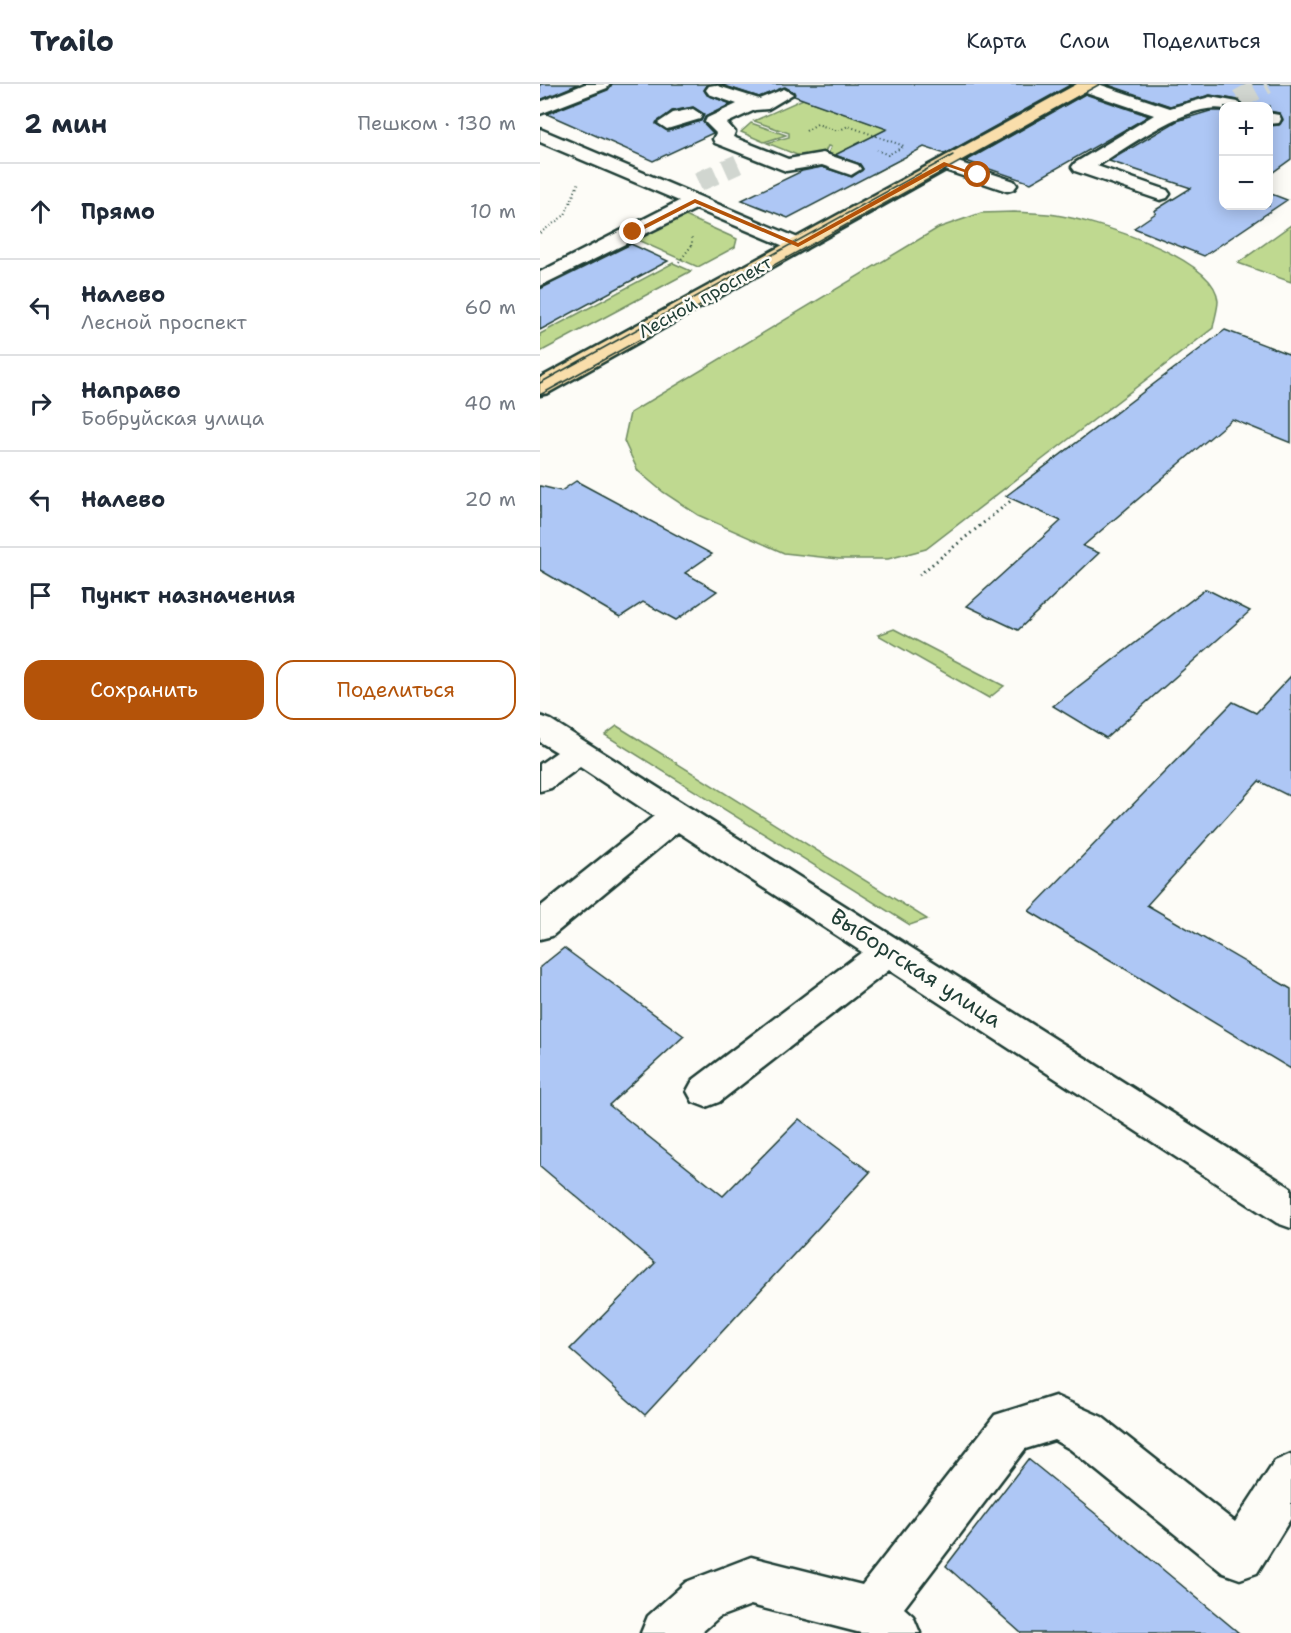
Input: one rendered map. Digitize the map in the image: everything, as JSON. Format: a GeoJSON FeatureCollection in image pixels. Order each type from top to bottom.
{"type":"FeatureCollection","features":[{"type":"Feature","properties":{"kind":"main road","name":"Лесной проспект"},"geometry":{"type":"LineString","coordinates":[[540,388],[1088,85]]}},
{"type":"Feature","properties":{"kind":"street"},"geometry":{"type":"LineString","coordinates":[[540,110],[596,85]]}},
{"type":"Feature","properties":{"kind":"street"},"geometry":{"type":"LineString","coordinates":[[1088,85],[1169,114]]}},
{"type":"Feature","properties":{"kind":"street"},"geometry":{"type":"LineString","coordinates":[[693,115],[723,93],[752,104],[762,105],[784,94]]}},
{"type":"Feature","properties":{"kind":"street"},"geometry":{"type":"LineString","coordinates":[[1160,194],[1082,167],[1169,114],[1178,113],[1199,102],[1220,102]]}},
{"type":"Feature","properties":{"kind":"street"},"geometry":{"type":"LineString","coordinates":[[714,122],[752,104]]}},
{"type":"Feature","properties":{"kind":"street"},"geometry":{"type":"LineString","coordinates":[[666,123],[693,115],[714,122],[726,132],[722,139],[786,165],[823,159],[851,169]]}},
{"type":"Feature","properties":{"kind":"street"},"geometry":{"type":"LineString","coordinates":[[540,135],[675,192],[696,191],[798,245]]}},
{"type":"Feature","properties":{"kind":"street"},"geometry":{"type":"LineString","coordinates":[[738,164],[757,155]]}},
{"type":"Feature","properties":{"kind":"street"},"geometry":{"type":"LineString","coordinates":[[946,164],[1006,185]]}},
{"type":"Feature","properties":{"kind":"street"},"geometry":{"type":"LineString","coordinates":[[540,280],[696,191]]}},
{"type":"Feature","properties":{"kind":"street","name":"Выборгская улица"},"geometry":{"type":"LineString","coordinates":[[540,727],[1291,1210]]}},
{"type":"Feature","properties":{"kind":"street"},"geometry":{"type":"LineString","coordinates":[[540,780],[579,752]]}},
{"type":"Feature","properties":{"kind":"street"},"geometry":{"type":"LineString","coordinates":[[540,926],[677,815]]}},
{"type":"Feature","properties":{"kind":"street"},"geometry":{"type":"LineString","coordinates":[[706,1091],[856,978],[888,950]]}},
{"type":"Feature","properties":{"kind":"street"},"geometry":{"type":"LineString","coordinates":[[668,1632],[703,1599],[751,1581],[884,1622],[1011,1431],[1055,1418],[1086,1432],[1240,1556],[1291,1477]]}},
{"type":"Feature","properties":{"kind":"path"},"geometry":{"type":"LineString","coordinates":[[540,234],[565,215],[579,182]]}},
{"type":"Feature","properties":{"kind":"path"},"geometry":{"type":"LineString","coordinates":[[919,576],[1013,499]]}},
{"type":"Feature","properties":{"kind":"green space"},"geometry":{"type":"Polygon","coordinates":[[[803,99],[929,144],[873,174],[826,157],[831,147],[828,146],[823,156],[815,153],[802,157],[767,143],[789,137],[789,133],[754,121],[803,99]]]}},
{"type":"Feature","properties":{"kind":"green space"},"geometry":{"type":"Polygon","coordinates":[[[751,123],[786,135],[764,142],[741,132],[751,123]]]}},
{"type":"Feature","properties":{"kind":"green space"},"geometry":{"type":"Polygon","coordinates":[[[1014,212],[1056,215],[1096,224],[1149,243],[1175,256],[1197,270],[1212,285],[1218,301],[1213,328],[926,549],[888,559],[839,559],[784,553],[698,515],[663,492],[638,471],[624,441],[630,413],[938,228],[981,213],[1014,212]]]}},
{"type":"Feature","properties":{"kind":"green space"},"geometry":{"type":"Polygon","coordinates":[[[681,214],[737,239],[735,247],[698,267],[633,238],[681,214]]]}},
{"type":"Feature","properties":{"kind":"green space"},"geometry":{"type":"Polygon","coordinates":[[[1291,225],[1291,282],[1238,263],[1291,225]]]}},
{"type":"Feature","properties":{"kind":"green space"},"geometry":{"type":"Polygon","coordinates":[[[673,263],[691,271],[540,352],[540,334],[673,263]]]}},
{"type":"Feature","properties":{"kind":"green space"},"geometry":{"type":"Polygon","coordinates":[[[894,629],[1004,686],[989,698],[878,635],[894,629]]]}},
{"type":"Feature","properties":{"kind":"green space"},"geometry":{"type":"Polygon","coordinates":[[[617,726],[927,919],[910,925],[605,735],[617,726]]]}},
{"type":"Feature","properties":{"kind":"building"},"geometry":{"type":"Polygon","coordinates":[[[540,84],[579,84],[540,100],[540,84]]]}},
{"type":"Feature","properties":{"kind":"building"},"geometry":{"type":"Polygon","coordinates":[[[612,84],[708,84],[704,90],[707,95],[731,104],[705,117],[703,122],[713,133],[653,161],[547,114],[608,90],[612,84]],[[693,107],[672,111],[656,124],[668,131],[701,121],[704,114],[693,107]]]}},
{"type":"Feature","properties":{"kind":"building"},"geometry":{"type":"Polygon","coordinates":[[[719,84],[1072,84],[945,154],[924,147],[788,218],[742,200],[802,171],[822,167],[852,177],[863,169],[860,164],[835,155],[887,129],[794,96],[794,92],[785,87],[759,97],[719,84]]]}},
{"type":"Feature","properties":{"kind":"building"},"geometry":{"type":"Polygon","coordinates":[[[1105,84],[1291,84],[1291,159],[1273,172],[1273,126],[1279,125],[1283,120],[1279,113],[1273,112],[1273,102],[1240,102],[1210,95],[1170,106],[1105,84]]]}},
{"type":"Feature","properties":{"kind":"building"},"geometry":{"type":"Polygon","coordinates":[[[1085,94],[1149,116],[1031,183],[966,161],[1085,94]]]}},
{"type":"Feature","properties":{"kind":"building"},"geometry":{"type":"Polygon","coordinates":[[[1210,111],[1219,111],[1219,210],[1272,210],[1204,256],[1134,228],[1156,213],[1154,211],[1191,188],[1109,161],[1177,121],[1210,111]]]}},
{"type":"Feature","properties":{"kind":"building"},"geometry":{"type":"Polygon","coordinates":[[[1273,195],[1287,200],[1273,209],[1273,195]]]}},
{"type":"Feature","properties":{"kind":"building"},"geometry":{"type":"Polygon","coordinates":[[[631,244],[668,261],[540,330],[540,289],[631,244]]]}},
{"type":"Feature","properties":{"kind":"building"},"geometry":{"type":"Polygon","coordinates":[[[1225,330],[1291,355],[1291,443],[1232,419],[1083,546],[1099,553],[1018,630],[967,606],[1061,521],[1006,496],[1225,330]]]}},
{"type":"Feature","properties":{"kind":"building"},"geometry":{"type":"Polygon","coordinates":[[[576,481],[712,554],[685,573],[717,591],[676,620],[643,602],[620,617],[540,570],[540,486],[561,491],[576,481]]]}},
{"type":"Feature","properties":{"kind":"building"},"geometry":{"type":"Polygon","coordinates":[[[1206,589],[1250,611],[1106,738],[1053,706],[1206,589]]]}},
{"type":"Feature","properties":{"kind":"building"},"geometry":{"type":"Polygon","coordinates":[[[1291,676],[1291,797],[1259,781],[1147,905],[1291,989],[1291,1069],[1029,911],[1233,702],[1256,713],[1291,676]]]}},
{"type":"Feature","properties":{"kind":"building"},"geometry":{"type":"Polygon","coordinates":[[[564,948],[684,1036],[609,1105],[723,1196],[799,1119],[870,1172],[645,1415],[570,1349],[655,1263],[540,1166],[540,967],[564,948]]]}},
{"type":"Feature","properties":{"kind":"building"},"geometry":{"type":"Polygon","coordinates":[[[1028,1459],[1239,1633],[1021,1633],[946,1566],[1028,1459]]]}},
{"type":"Feature","properties":{"kind":"tunnel"},"geometry":{"type":"LineString","coordinates":[[1238,100],[1267,84]]}},
{"type":"Feature","properties":{"kind":"tunnel"},"geometry":{"type":"LineString","coordinates":[[698,182],[738,164]]}},
{"type":"Feature","properties":{"kind":"tram line"},"geometry":{"type":"LineString","coordinates":[[540,395],[1100,84]]}},
{"type":"Feature","properties":{"kind":"tram line"},"geometry":{"type":"LineString","coordinates":[[540,383],[953,155]]}},
{"type":"Feature","properties":{"kind":"route"},"geometry":{"type":"LineString","coordinates":[[633,232],[695,201],[798,245],[946,164],[978,175]]}}]}
